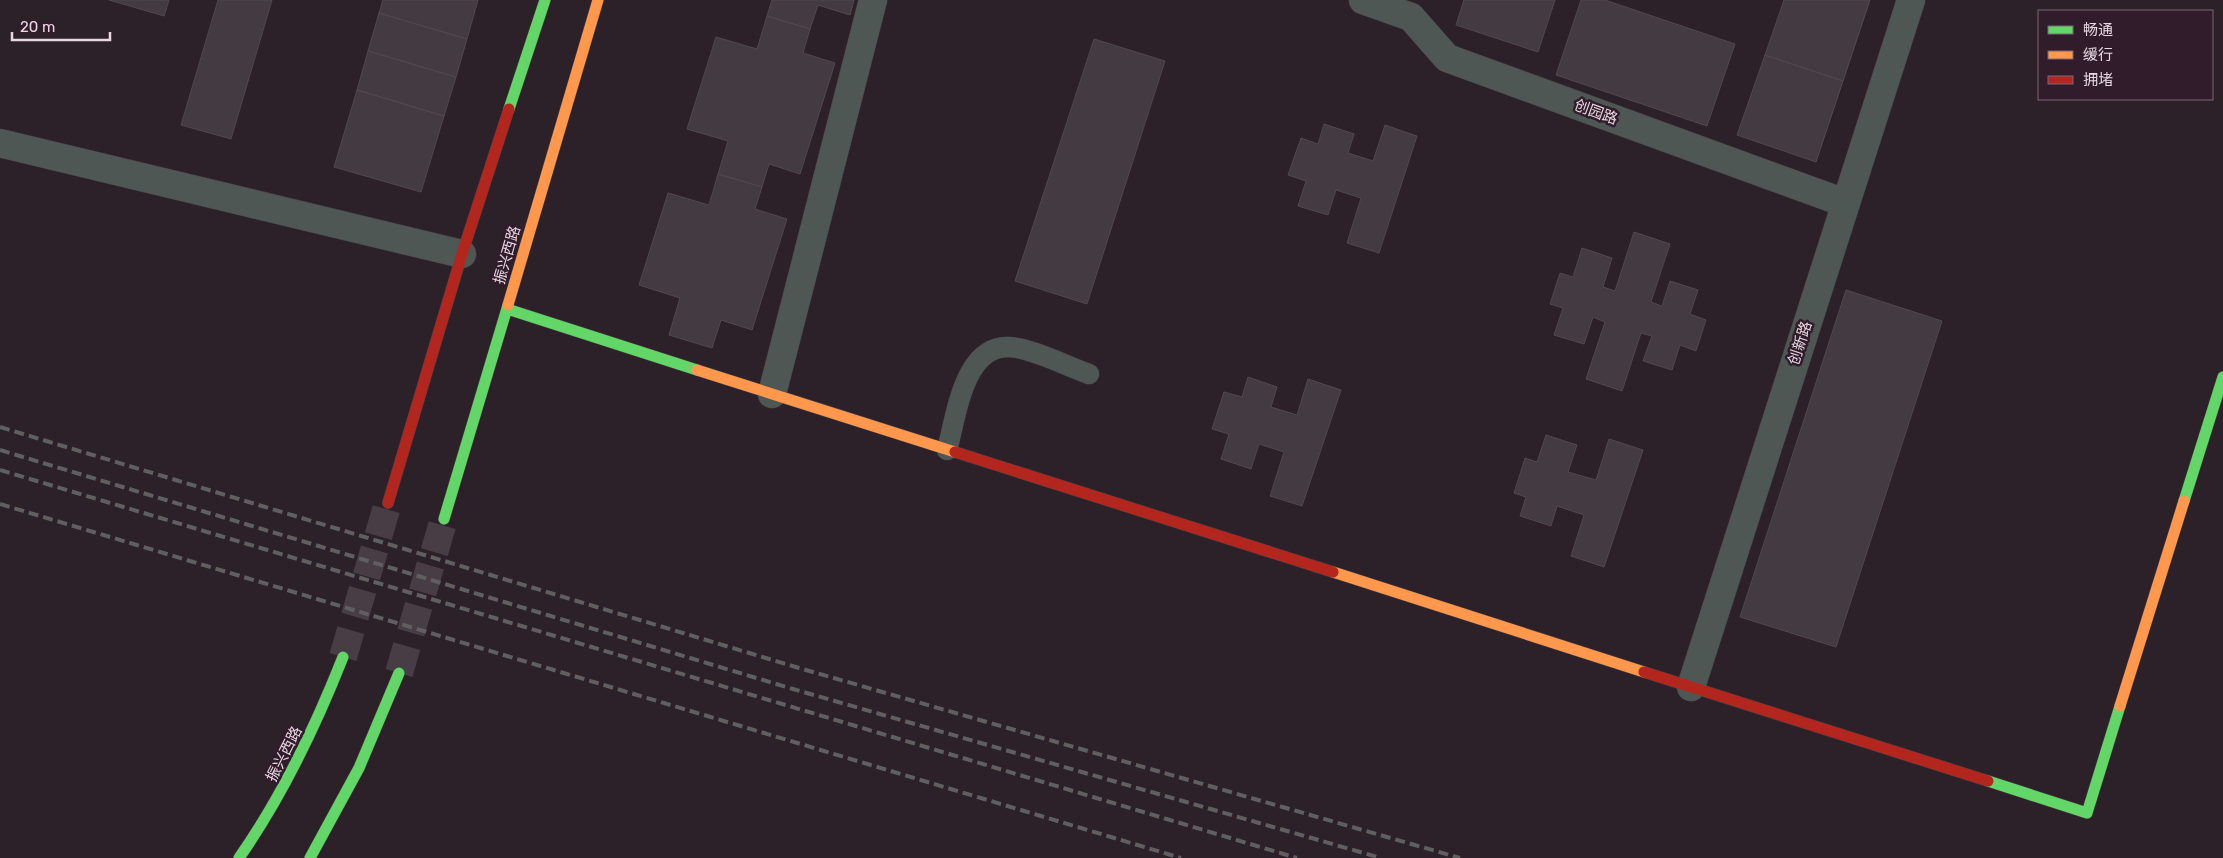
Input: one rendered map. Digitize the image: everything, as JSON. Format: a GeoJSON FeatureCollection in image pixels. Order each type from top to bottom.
{"type":"FeatureCollection","features":[{"type":"Feature","properties":{"kind":"street"},"geometry":{"type":"LineString","coordinates":[[388,503],[462,254],[546,0]]}},
{"type":"Feature","properties":{"kind":"street","name":"振兴西路"},"geometry":{"type":"LineString","coordinates":[[444,519],[598,0]]}},
{"type":"Feature","properties":{"kind":"street"},"geometry":{"type":"LineString","coordinates":[[772,394],[872,0]]}},
{"type":"Feature","properties":{"kind":"street","name":"创园路"},"geometry":{"type":"LineString","coordinates":[[1363,0],[1415,9],[1447,58],[1845,203]]}},
{"type":"Feature","properties":{"kind":"street","name":"创新路"},"geometry":{"type":"LineString","coordinates":[[1691,687],[1910,0]]}},
{"type":"Feature","properties":{"kind":"street"},"geometry":{"type":"LineString","coordinates":[[0,143],[462,254]]}},
{"type":"Feature","properties":{"kind":"street"},"geometry":{"type":"LineString","coordinates":[[506,309],[2087,813],[2223,378]]}},
{"type":"Feature","properties":{"kind":"street","name":"振兴西路"},"geometry":{"type":"LineString","coordinates":[[239,858],[277,800],[303,753],[343,657]]}},
{"type":"Feature","properties":{"kind":"street"},"geometry":{"type":"LineString","coordinates":[[310,858],[355,778],[379,726],[399,673]]}},
{"type":"Feature","properties":{"kind":"lane"},"geometry":{"type":"LineString","coordinates":[[946,450],[970,369],[987,352],[999,348],[1017,348],[1089,374]]}},
{"type":"Feature","properties":{"kind":"building"},"geometry":{"type":"Polygon","coordinates":[[[109,0],[169,0],[164,16],[109,0]]]}},
{"type":"Feature","properties":{"kind":"building"},"geometry":{"type":"Polygon","coordinates":[[[218,0],[272,0],[231,139],[181,125],[218,0]]]}},
{"type":"Feature","properties":{"kind":"building"},"geometry":{"type":"Polygon","coordinates":[[[383,0],[478,0],[467,39],[379,13],[383,0]]]}},
{"type":"Feature","properties":{"kind":"building"},"geometry":{"type":"Polygon","coordinates":[[[772,0],[854,0],[850,15],[818,5],[810,29],[767,16],[772,0]]]}},
{"type":"Feature","properties":{"kind":"building"},"geometry":{"type":"Polygon","coordinates":[[[1464,0],[1555,0],[1538,52],[1456,25],[1464,0]]]}},
{"type":"Feature","properties":{"kind":"building"},"geometry":{"type":"Polygon","coordinates":[[[1581,0],[1605,0],[1735,44],[1707,126],[1556,75],[1581,0]]]}},
{"type":"Feature","properties":{"kind":"building"},"geometry":{"type":"Polygon","coordinates":[[[1784,0],[1870,0],[1843,81],[1765,55],[1784,0]]]}},
{"type":"Feature","properties":{"kind":"building"},"geometry":{"type":"Polygon","coordinates":[[[379,13],[467,39],[456,77],[368,51],[379,13]]]}},
{"type":"Feature","properties":{"kind":"building"},"geometry":{"type":"Polygon","coordinates":[[[767,16],[810,29],[803,53],[835,63],[800,174],[769,164],[762,187],[718,174],[728,141],[687,129],[716,37],[757,49],[767,16]]]}},
{"type":"Feature","properties":{"kind":"building"},"geometry":{"type":"Polygon","coordinates":[[[1094,39],[1165,61],[1087,304],[1015,281],[1094,39]]]}},
{"type":"Feature","properties":{"kind":"building"},"geometry":{"type":"Polygon","coordinates":[[[368,51],[456,77],[444,116],[357,90],[368,51]]]}},
{"type":"Feature","properties":{"kind":"building"},"geometry":{"type":"Polygon","coordinates":[[[1765,55],[1843,81],[1816,162],[1737,135],[1765,55]]]}},
{"type":"Feature","properties":{"kind":"building"},"geometry":{"type":"Polygon","coordinates":[[[357,90],[444,116],[421,192],[334,167],[357,90]]]}},
{"type":"Feature","properties":{"kind":"building"},"geometry":{"type":"Polygon","coordinates":[[[1324,124],[1354,134],[1348,153],[1373,161],[1385,125],[1417,136],[1379,253],[1347,243],[1361,198],[1336,190],[1328,215],[1298,206],[1306,181],[1288,175],[1301,138],[1318,144],[1324,124]]]}},
{"type":"Feature","properties":{"kind":"building"},"geometry":{"type":"Polygon","coordinates":[[[718,174],[762,187],[755,209],[787,219],[752,330],[721,320],[712,348],[669,335],[680,298],[639,285],[668,193],[709,205],[718,174]]]}},
{"type":"Feature","properties":{"kind":"building"},"geometry":{"type":"Polygon","coordinates":[[[1634,232],[1670,244],[1651,302],[1662,306],[1670,281],[1698,290],[1690,314],[1706,320],[1696,351],[1680,345],[1672,370],[1643,361],[1652,336],[1641,333],[1622,391],[1586,379],[1605,322],[1593,317],[1584,344],[1554,335],[1563,308],[1550,304],[1560,273],[1573,277],[1582,248],[1612,258],[1603,287],[1615,291],[1634,232]]]}},
{"type":"Feature","properties":{"kind":"building"},"geometry":{"type":"Polygon","coordinates":[[[1846,290],[1942,321],[1836,647],[1740,617],[1846,290]]]}},
{"type":"Feature","properties":{"kind":"building"},"geometry":{"type":"Polygon","coordinates":[[[1248,377],[1277,387],[1271,407],[1297,415],[1308,379],[1341,390],[1302,506],[1270,496],[1284,452],[1259,444],[1251,469],[1221,459],[1229,434],[1212,429],[1224,392],[1242,397],[1248,377]]]}},
{"type":"Feature","properties":{"kind":"building"},"geometry":{"type":"Polygon","coordinates":[[[1546,435],[1577,445],[1568,472],[1596,480],[1609,439],[1643,450],[1604,567],[1571,556],[1584,515],[1557,506],[1551,526],[1520,516],[1526,497],[1514,493],[1525,458],[1537,462],[1546,435]]]}},
{"type":"Feature","properties":{"kind":"tunnel"},"geometry":{"type":"LineString","coordinates":[[343,657],[388,503]]}},
{"type":"Feature","properties":{"kind":"tunnel"},"geometry":{"type":"LineString","coordinates":[[399,673],[444,519]]}},
{"type":"Feature","properties":{"kind":"railway"},"geometry":{"type":"LineString","coordinates":[[0,427],[799,668],[1460,858]]}},
{"type":"Feature","properties":{"kind":"railway"},"geometry":{"type":"LineString","coordinates":[[0,450],[793,689],[1381,858]]}},
{"type":"Feature","properties":{"kind":"railway"},"geometry":{"type":"LineString","coordinates":[[0,470],[1297,858]]}},
{"type":"Feature","properties":{"kind":"railway"},"geometry":{"type":"LineString","coordinates":[[0,504],[1181,858]]}},
{"type":"Feature","properties":{"kind":"traffic: fast"},"geometry":{"type":"LineString","coordinates":[[509,109],[545,0]]}},
{"type":"Feature","properties":{"kind":"traffic: fast"},"geometry":{"type":"LineString","coordinates":[[444,519],[508,305]]}},
{"type":"Feature","properties":{"kind":"traffic: fast"},"geometry":{"type":"LineString","coordinates":[[507,309],[697,370]]}},
{"type":"Feature","properties":{"kind":"traffic: fast"},"geometry":{"type":"LineString","coordinates":[[2184,501],[2223,377]]}},
{"type":"Feature","properties":{"kind":"traffic: fast"},"geometry":{"type":"LineString","coordinates":[[239,858],[270,810],[297,761],[343,657]]}},
{"type":"Feature","properties":{"kind":"traffic: fast"},"geometry":{"type":"LineString","coordinates":[[310,858],[359,768],[399,673]]}},
{"type":"Feature","properties":{"kind":"traffic: fast"},"geometry":{"type":"LineString","coordinates":[[1988,781],[2087,813],[2120,706]]}},
{"type":"Feature","properties":{"kind":"traffic: slow"},"geometry":{"type":"LineString","coordinates":[[508,305],[598,0]]}},
{"type":"Feature","properties":{"kind":"traffic: slow"},"geometry":{"type":"LineString","coordinates":[[697,370],[955,452]]}},
{"type":"Feature","properties":{"kind":"traffic: slow"},"geometry":{"type":"LineString","coordinates":[[2120,706],[2184,501]]}},
{"type":"Feature","properties":{"kind":"traffic: slow"},"geometry":{"type":"LineString","coordinates":[[1333,572],[1644,672]]}},
{"type":"Feature","properties":{"kind":"traffic: jam"},"geometry":{"type":"LineString","coordinates":[[388,503],[462,254],[509,109]]}},
{"type":"Feature","properties":{"kind":"traffic: jam"},"geometry":{"type":"LineString","coordinates":[[955,452],[1333,572]]}},
{"type":"Feature","properties":{"kind":"traffic: jam"},"geometry":{"type":"LineString","coordinates":[[1644,672],[1988,781]]}}]}
